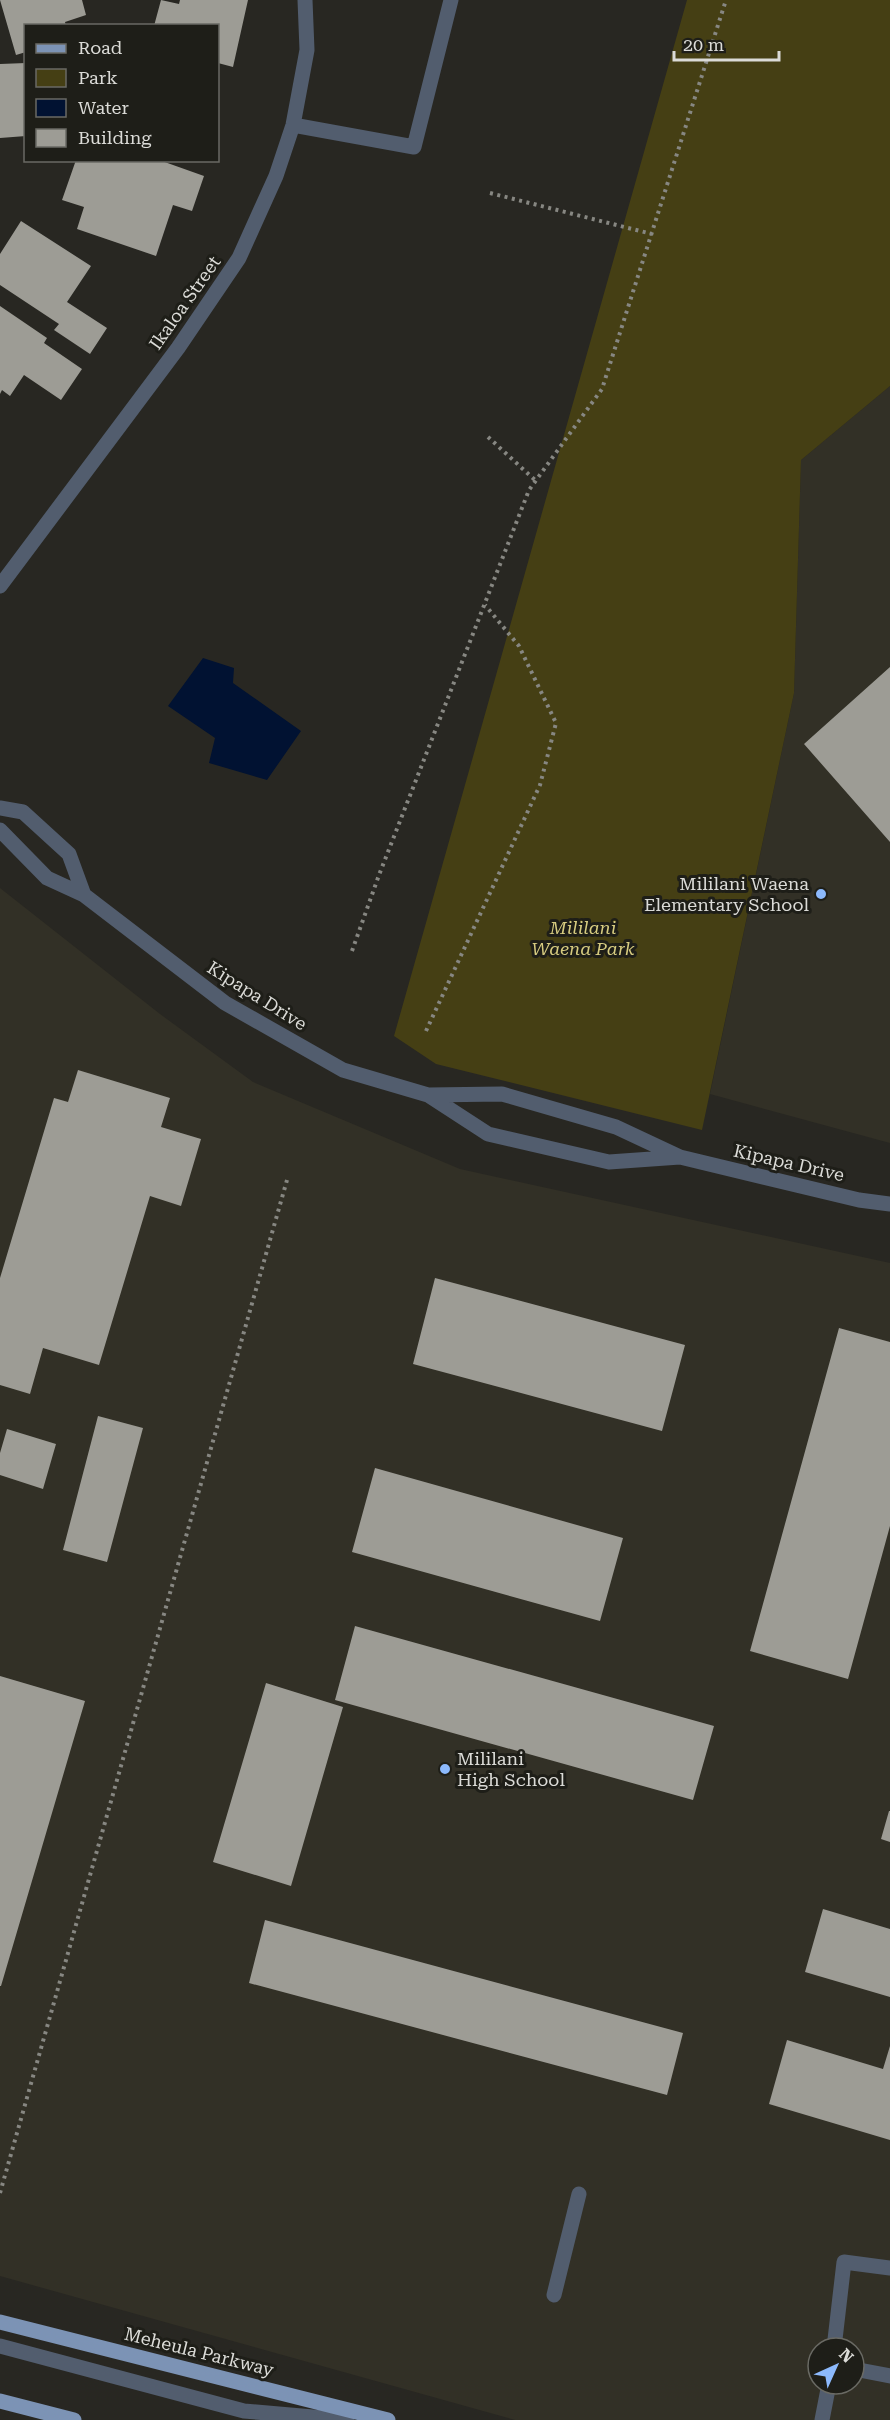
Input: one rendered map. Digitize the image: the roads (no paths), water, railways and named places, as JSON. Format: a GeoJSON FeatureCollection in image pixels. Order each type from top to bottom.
{"type":"FeatureCollection","features":[{"type":"Feature","properties":{"kind":"main road","name":"Meheula Parkway"},"geometry":{"type":"LineString","coordinates":[[0,2322],[388,2420]]}},
{"type":"Feature","properties":{"kind":"main road"},"geometry":{"type":"LineString","coordinates":[[0,2401],[74,2420]]}},
{"type":"Feature","properties":{"kind":"street","name":"Ikaloa Street"},"geometry":{"type":"LineString","coordinates":[[0,585],[178,348],[239,258],[276,176],[293,125],[307,50],[304,0]]}},
{"type":"Feature","properties":{"kind":"street"},"geometry":{"type":"LineString","coordinates":[[293,125],[414,147],[451,0]]}},
{"type":"Feature","properties":{"kind":"street"},"geometry":{"type":"LineString","coordinates":[[0,808],[23,812],[69,854],[84,895]]}},
{"type":"Feature","properties":{"kind":"street","name":"Kipapa Drive"},"geometry":{"type":"LineString","coordinates":[[0,830],[47,878],[84,895],[225,1003],[343,1070],[428,1095],[488,1134],[609,1162],[680,1157]]}},
{"type":"Feature","properties":{"kind":"street","name":"Kipapa Drive"},"geometry":{"type":"LineString","coordinates":[[428,1095],[502,1094],[616,1126],[680,1157],[860,1200],[890,1204]]}},
{"type":"Feature","properties":{"kind":"street"},"geometry":{"type":"LineString","coordinates":[[554,2295],[579,2194]]}},
{"type":"Feature","properties":{"kind":"street"},"geometry":{"type":"LineString","coordinates":[[835,2336],[844,2262],[890,2268]]}},
{"type":"Feature","properties":{"kind":"street"},"geometry":{"type":"LineString","coordinates":[[0,2346],[244,2410],[347,2420]]}},
{"type":"Feature","properties":{"kind":"street"},"geometry":{"type":"LineString","coordinates":[[866,2371],[890,2376]]}},
{"type":"Feature","properties":{"kind":"street"},"geometry":{"type":"LineString","coordinates":[[822,2420],[827,2396]]}},
{"type":"Feature","properties":{"kind":"water"},"geometry":{"type":"Polygon","coordinates":[[[203,658],[234,668],[233,683],[301,731],[267,780],[209,763],[215,738],[168,706],[203,658]]]}},
{"type":"Feature","properties":{"kind":"place","name":"Mililani Waena Elementary School"},"geometry":{"type":"Point","coordinates":[821,894]}},
{"type":"Feature","properties":{"kind":"place","name":"Mililani High School"},"geometry":{"type":"Point","coordinates":[445,1769]}},
{"type":"Feature","properties":{"kind":"park label","name":"Mililani Waena Park"},"geometry":{"type":"Point","coordinates":[583,938]}}]}
